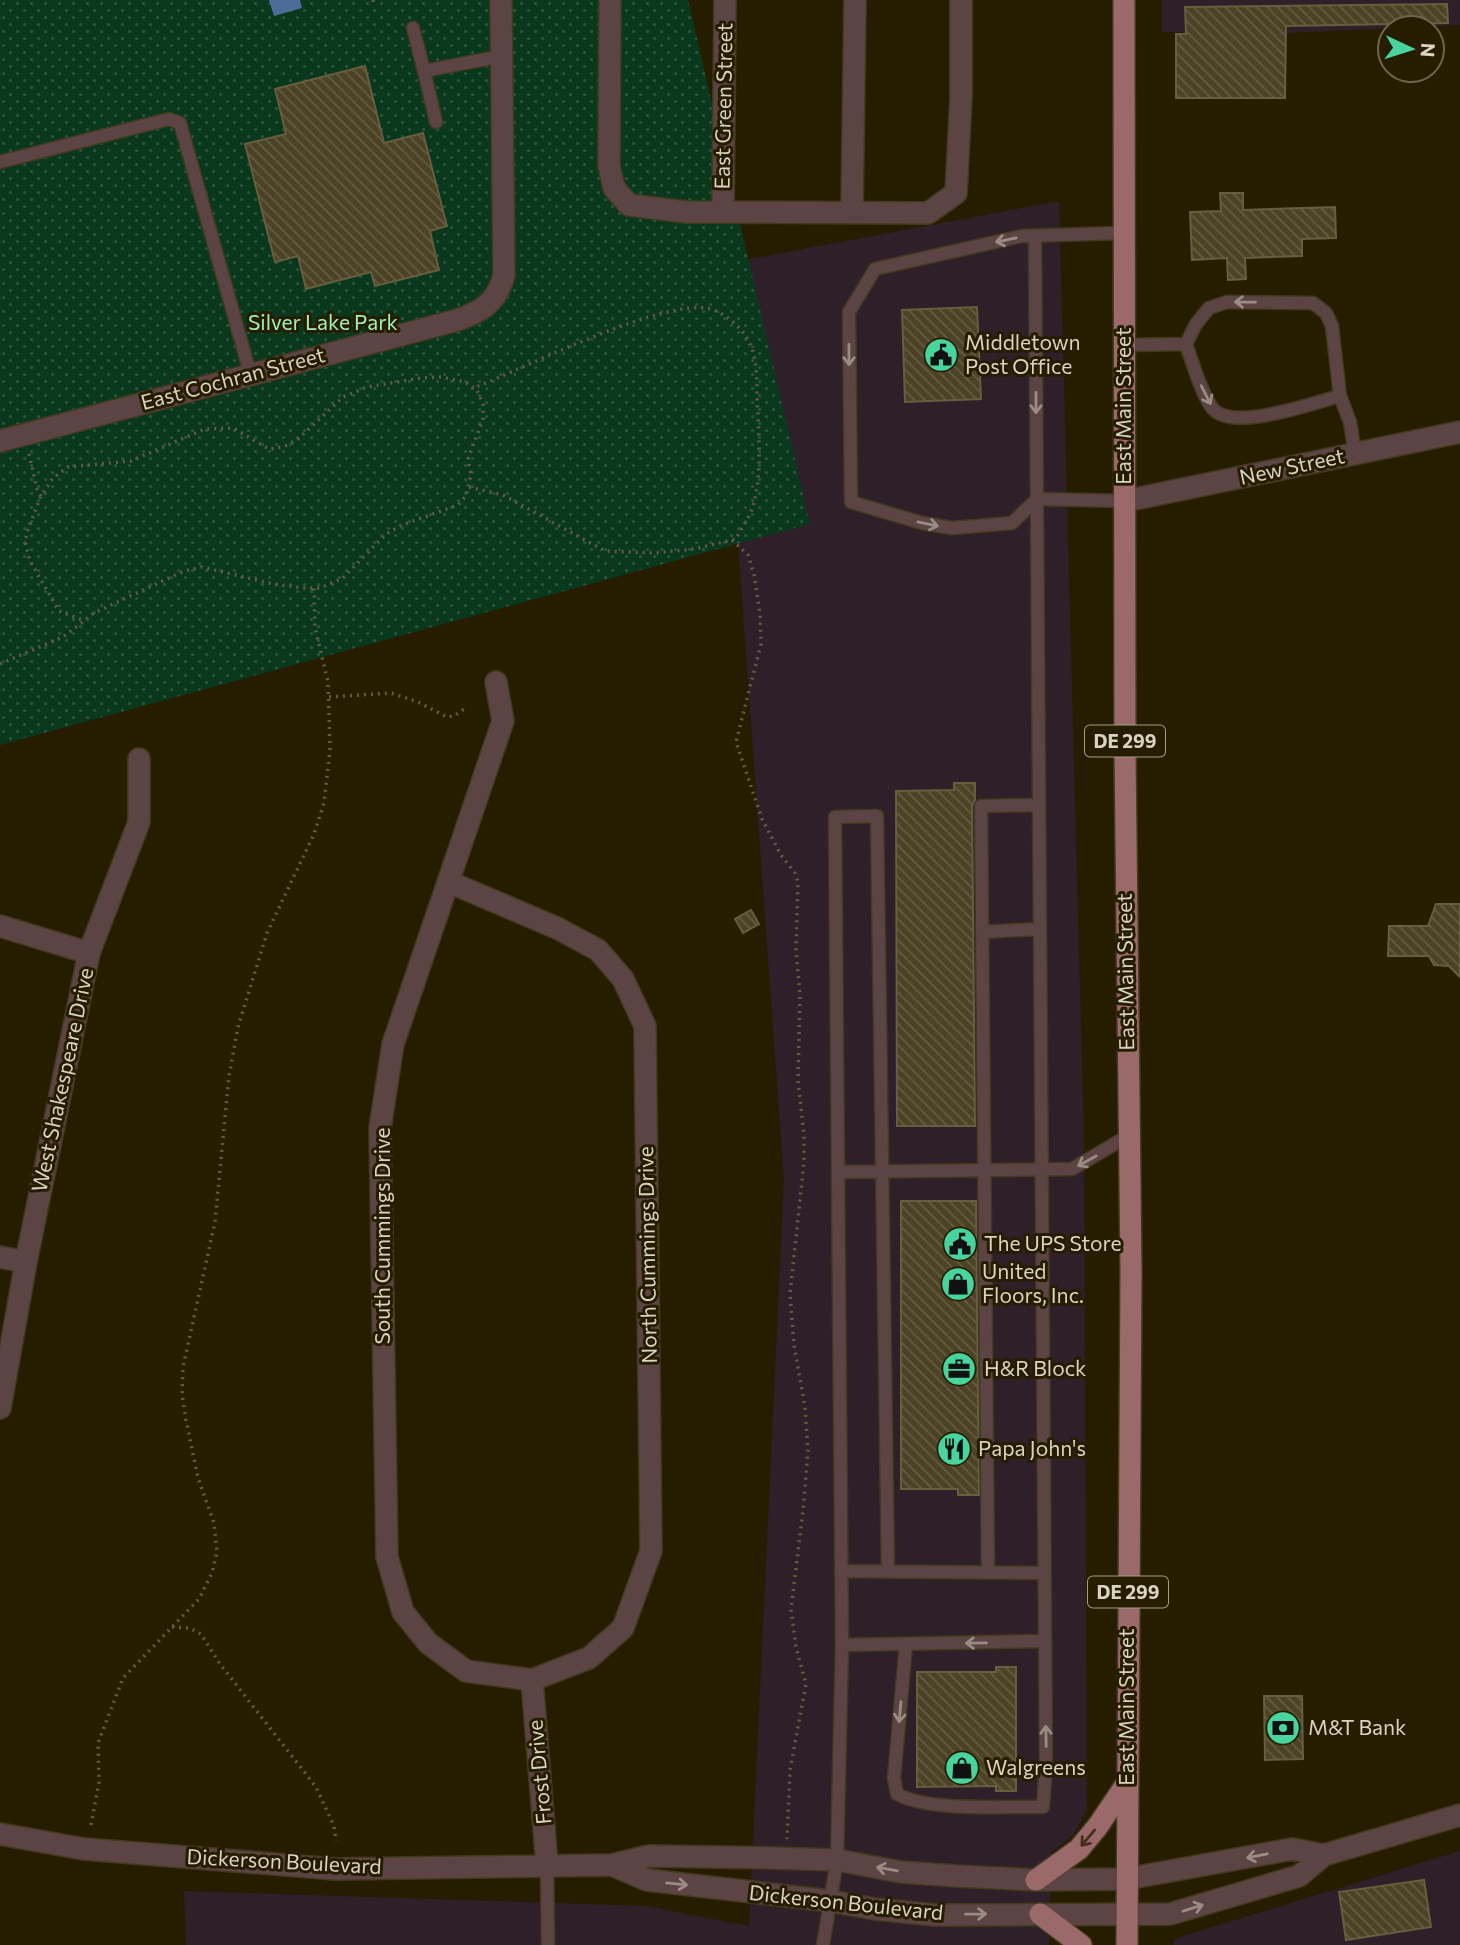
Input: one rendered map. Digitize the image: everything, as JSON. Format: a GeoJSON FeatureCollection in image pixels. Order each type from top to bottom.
{"type":"FeatureCollection","features":[{"type":"Feature","properties":{"kind":"main road","name":"East Main Street"},"geometry":{"type":"LineString","coordinates":[[1124,0],[1122,233],[1131,1270],[1126,1945]]}},
{"type":"Feature","properties":{"kind":"main road"},"geometry":{"type":"LineString","coordinates":[[1036,1880],[1079,1849],[1098,1826],[1126,1783]]}},
{"type":"Feature","properties":{"kind":"main road"},"geometry":{"type":"LineString","coordinates":[[1040,1914],[1082,1945]]}},
{"type":"Feature","properties":{"kind":"street","name":"East Cochran Street"},"geometry":{"type":"LineString","coordinates":[[0,441],[454,321],[481,311],[493,301],[504,275],[502,0]]}},
{"type":"Feature","properties":{"kind":"street"},"geometry":{"type":"LineString","coordinates":[[610,0],[609,166],[614,188],[629,205],[686,212],[852,213],[928,213],[956,193],[961,97],[961,0]]}},
{"type":"Feature","properties":{"kind":"street","name":"East Green Street"},"geometry":{"type":"LineString","coordinates":[[723,212],[725,0]]}},
{"type":"Feature","properties":{"kind":"street"},"geometry":{"type":"LineString","coordinates":[[852,213],[855,0]]}},
{"type":"Feature","properties":{"kind":"street","name":"New Street"},"geometry":{"type":"LineString","coordinates":[[1125,501],[1460,432]]}},
{"type":"Feature","properties":{"kind":"street","name":"South Cummings Drive"},"geometry":{"type":"LineString","coordinates":[[496,681],[503,721],[393,1044],[380,1128],[387,1557],[403,1612],[428,1643],[466,1671],[532,1680]]}},
{"type":"Feature","properties":{"kind":"street","name":"West Shakespeare Drive"},"geometry":{"type":"LineString","coordinates":[[0,1408],[26,1262],[89,953],[139,822],[139,758]]}},
{"type":"Feature","properties":{"kind":"street","name":"North Cummings Drive"},"geometry":{"type":"LineString","coordinates":[[449,882],[557,928],[598,950],[623,979],[645,1026],[651,1551],[623,1628],[589,1658],[532,1680]]}},
{"type":"Feature","properties":{"kind":"street"},"geometry":{"type":"LineString","coordinates":[[0,926],[89,953]]}},
{"type":"Feature","properties":{"kind":"street"},"geometry":{"type":"LineString","coordinates":[[0,1257],[26,1262]]}},
{"type":"Feature","properties":{"kind":"street","name":"Frost Drive"},"geometry":{"type":"LineString","coordinates":[[532,1680],[547,1865]]}},
{"type":"Feature","properties":{"kind":"street"},"geometry":{"type":"LineString","coordinates":[[1324,1855],[1460,1815]]}},
{"type":"Feature","properties":{"kind":"street","name":"Dickerson Boulevard"},"geometry":{"type":"LineString","coordinates":[[0,1835],[84,1849],[337,1869],[612,1866],[649,1856],[837,1860],[901,1872],[1036,1880],[1126,1879],[1292,1849],[1324,1855]]}},
{"type":"Feature","properties":{"kind":"street","name":"Dickerson Boulevard"},"geometry":{"type":"LineString","coordinates":[[612,1866],[647,1880],[830,1900],[934,1916],[1126,1915],[1170,1914],[1299,1876],[1324,1855]]}},
{"type":"Feature","properties":{"kind":"lane"},"geometry":{"type":"LineString","coordinates":[[412,28],[436,122]]}},
{"type":"Feature","properties":{"kind":"lane"},"geometry":{"type":"LineString","coordinates":[[424,71],[502,56]]}},
{"type":"Feature","properties":{"kind":"lane"},"geometry":{"type":"LineString","coordinates":[[0,162],[169,119],[180,123],[250,373]]}},
{"type":"Feature","properties":{"kind":"lane"},"geometry":{"type":"LineString","coordinates":[[1122,233],[1022,236],[875,269],[849,312],[850,502],[922,523],[952,528],[1012,523],[1037,499],[1125,501]]}},
{"type":"Feature","properties":{"kind":"lane"},"geometry":{"type":"LineString","coordinates":[[906,1644],[894,1778],[897,1794],[909,1800],[943,1804],[1043,1807],[1046,1765],[1035,237]]}},
{"type":"Feature","properties":{"kind":"lane"},"geometry":{"type":"LineString","coordinates":[[1340,397],[1251,418],[1227,418],[1213,410],[1198,379],[1186,344],[1209,308],[1227,302],[1313,303],[1326,313],[1332,326],[1340,397],[1350,422],[1356,454]]}},
{"type":"Feature","properties":{"kind":"lane"},"geometry":{"type":"LineString","coordinates":[[1125,345],[1186,344]]}},
{"type":"Feature","properties":{"kind":"lane"},"geometry":{"type":"LineString","coordinates":[[988,1572],[981,806],[1038,805]]}},
{"type":"Feature","properties":{"kind":"lane"},"geometry":{"type":"LineString","coordinates":[[823,1945],[837,1860],[842,1645],[835,817],[877,816],[888,1571]]}},
{"type":"Feature","properties":{"kind":"lane"},"geometry":{"type":"LineString","coordinates":[[982,932],[1039,929]]}},
{"type":"Feature","properties":{"kind":"lane"},"geometry":{"type":"LineString","coordinates":[[838,1172],[1072,1170],[1128,1136]]}},
{"type":"Feature","properties":{"kind":"lane"},"geometry":{"type":"LineString","coordinates":[[841,1571],[1044,1573]]}},
{"type":"Feature","properties":{"kind":"lane"},"geometry":{"type":"LineString","coordinates":[[842,1645],[1044,1641]]}},
{"type":"Feature","properties":{"kind":"lane"},"geometry":{"type":"LineString","coordinates":[[547,1865],[548,1945]]}},
{"type":"Feature","properties":{"kind":"path"},"geometry":{"type":"LineString","coordinates":[[373,0],[374,7]]}},
{"type":"Feature","properties":{"kind":"path"},"geometry":{"type":"LineString","coordinates":[[469,487],[503,495],[605,551],[653,553],[694,549],[736,539],[753,506],[757,480],[757,383],[754,353],[748,336],[724,315],[712,309],[679,309],[623,326],[474,388]]}},
{"type":"Feature","properties":{"kind":"path"},"geometry":{"type":"LineString","coordinates":[[0,664],[64,637],[85,621],[94,613],[184,571],[202,567],[273,584],[314,588],[344,578],[386,534],[402,525],[458,505],[466,496],[471,474],[468,460],[483,419],[483,404],[474,388],[465,382],[441,377],[421,377],[367,387],[343,397],[297,440],[283,447],[270,449],[233,428],[205,429],[131,461],[68,467],[53,478],[41,496],[25,542],[30,561],[59,611],[85,621]]}},
{"type":"Feature","properties":{"kind":"path"},"geometry":{"type":"LineString","coordinates":[[23,435],[41,496]]}},
{"type":"Feature","properties":{"kind":"path"},"geometry":{"type":"LineString","coordinates":[[732,540],[748,555],[754,574],[761,644],[736,742],[762,819],[798,882],[798,1081],[804,1162],[790,1294],[808,1451],[791,1609],[796,1647],[806,1684],[790,1770],[787,1843]]}},
{"type":"Feature","properties":{"kind":"path"},"geometry":{"type":"LineString","coordinates":[[91,1825],[99,1782],[99,1743],[123,1678],[199,1599],[212,1573],[217,1552],[214,1523],[198,1478],[186,1420],[182,1394],[183,1367],[215,1222],[229,1076],[238,1027],[267,933],[314,834],[324,803],[330,749],[329,697],[315,628],[314,588]]}},
{"type":"Feature","properties":{"kind":"path"},"geometry":{"type":"LineString","coordinates":[[329,697],[391,693],[418,702],[447,717],[464,709]]}},
{"type":"Feature","properties":{"kind":"path"},"geometry":{"type":"LineString","coordinates":[[172,1627],[190,1628],[201,1634],[220,1664],[316,1787],[334,1826],[336,1842]]}},
{"type":"Feature","properties":{"kind":"shaded area"},"geometry":{"type":"Polygon","coordinates":[[[1162,0],[1460,0],[1460,25],[1446,26],[1446,14],[1376,14],[1376,29],[1266,34],[1162,32],[1162,0]]]}},
{"type":"Feature","properties":{"kind":"shaded area"},"geometry":{"type":"Polygon","coordinates":[[[1059,201],[1084,1140],[1087,1810],[1074,1834],[1051,1853],[1049,1945],[186,1945],[184,1891],[647,1906],[749,1926],[784,1180],[718,265],[1059,201]]]}},
{"type":"Feature","properties":{"kind":"shaded area"},"geometry":{"type":"Polygon","coordinates":[[[1460,1851],[1460,1945],[1174,1945],[1174,1939],[1460,1851]]]}},
{"type":"Feature","properties":{"kind":"green space","name":"Silver Lake Park"},"geometry":{"type":"Polygon","coordinates":[[[0,0],[688,0],[810,524],[0,745],[0,0]]]}},
{"type":"Feature","properties":{"kind":"water"},"geometry":{"type":"Polygon","coordinates":[[[269,0],[300,0],[302,8],[274,16],[269,0]]]}},
{"type":"Feature","properties":{"kind":"building"},"geometry":{"type":"Polygon","coordinates":[[[1447,4],[1448,23],[1446,14],[1376,14],[1376,24],[1286,26],[1285,98],[1176,98],[1176,34],[1186,34],[1185,7],[1447,4]]]}},
{"type":"Feature","properties":{"kind":"building"},"geometry":{"type":"Polygon","coordinates":[[[365,66],[384,143],[423,133],[447,226],[430,231],[439,270],[375,286],[371,272],[306,289],[298,256],[275,262],[245,144],[286,134],[275,89],[365,66]]]}},
{"type":"Feature","properties":{"kind":"building"},"geometry":{"type":"Polygon","coordinates":[[[1220,193],[1243,193],[1243,210],[1335,207],[1336,238],[1302,239],[1302,256],[1245,258],[1246,279],[1228,280],[1227,258],[1192,260],[1190,212],[1221,211],[1220,193]]]}},
{"type":"Feature","properties":{"kind":"building","name":"Middletown Post Office"},"geometry":{"type":"Polygon","coordinates":[[[977,307],[981,399],[905,402],[902,310],[977,307]]]}},
{"type":"Feature","properties":{"kind":"building"},"geometry":{"type":"Polygon","coordinates":[[[954,783],[975,783],[975,800],[972,806],[975,1126],[897,1126],[896,791],[954,790],[954,783]]]}},
{"type":"Feature","properties":{"kind":"building"},"geometry":{"type":"Polygon","coordinates":[[[1436,904],[1460,904],[1460,977],[1449,966],[1434,965],[1429,956],[1388,956],[1389,926],[1428,926],[1436,904]]]}},
{"type":"Feature","properties":{"kind":"building"},"geometry":{"type":"Polygon","coordinates":[[[751,910],[759,924],[743,933],[735,919],[751,910]]]}},
{"type":"Feature","properties":{"kind":"building"},"geometry":{"type":"Polygon","coordinates":[[[901,1201],[976,1201],[979,1495],[958,1495],[958,1489],[901,1489],[901,1201]]]}},
{"type":"Feature","properties":{"kind":"building"},"geometry":{"type":"Polygon","coordinates":[[[996,1667],[1016,1667],[1016,1791],[996,1791],[996,1786],[917,1787],[917,1672],[996,1672],[996,1667]]]}},
{"type":"Feature","properties":{"kind":"building","name":"M&T Bank"},"geometry":{"type":"Polygon","coordinates":[[[1264,1696],[1302,1696],[1303,1759],[1265,1760],[1264,1696]]]}},
{"type":"Feature","properties":{"kind":"building"},"geometry":{"type":"Polygon","coordinates":[[[1424,1880],[1431,1927],[1346,1940],[1339,1892],[1424,1880]]]}},
{"type":"Feature","properties":{"kind":"place","name":"Middletown Post Office"},"geometry":{"type":"Point","coordinates":[941,355]}},
{"type":"Feature","properties":{"kind":"place","name":"The UPS Store"},"geometry":{"type":"Point","coordinates":[960,1244]}},
{"type":"Feature","properties":{"kind":"place","name":"United Floors, Inc."},"geometry":{"type":"Point","coordinates":[958,1284]}},
{"type":"Feature","properties":{"kind":"place","name":"H&R Block"},"geometry":{"type":"Point","coordinates":[959,1369]}},
{"type":"Feature","properties":{"kind":"place","name":"Papa John's"},"geometry":{"type":"Point","coordinates":[954,1449]}},
{"type":"Feature","properties":{"kind":"place","name":"M&T Bank"},"geometry":{"type":"Point","coordinates":[1283,1728]}},
{"type":"Feature","properties":{"kind":"place","name":"Walgreens"},"geometry":{"type":"Point","coordinates":[962,1768]}}]}
